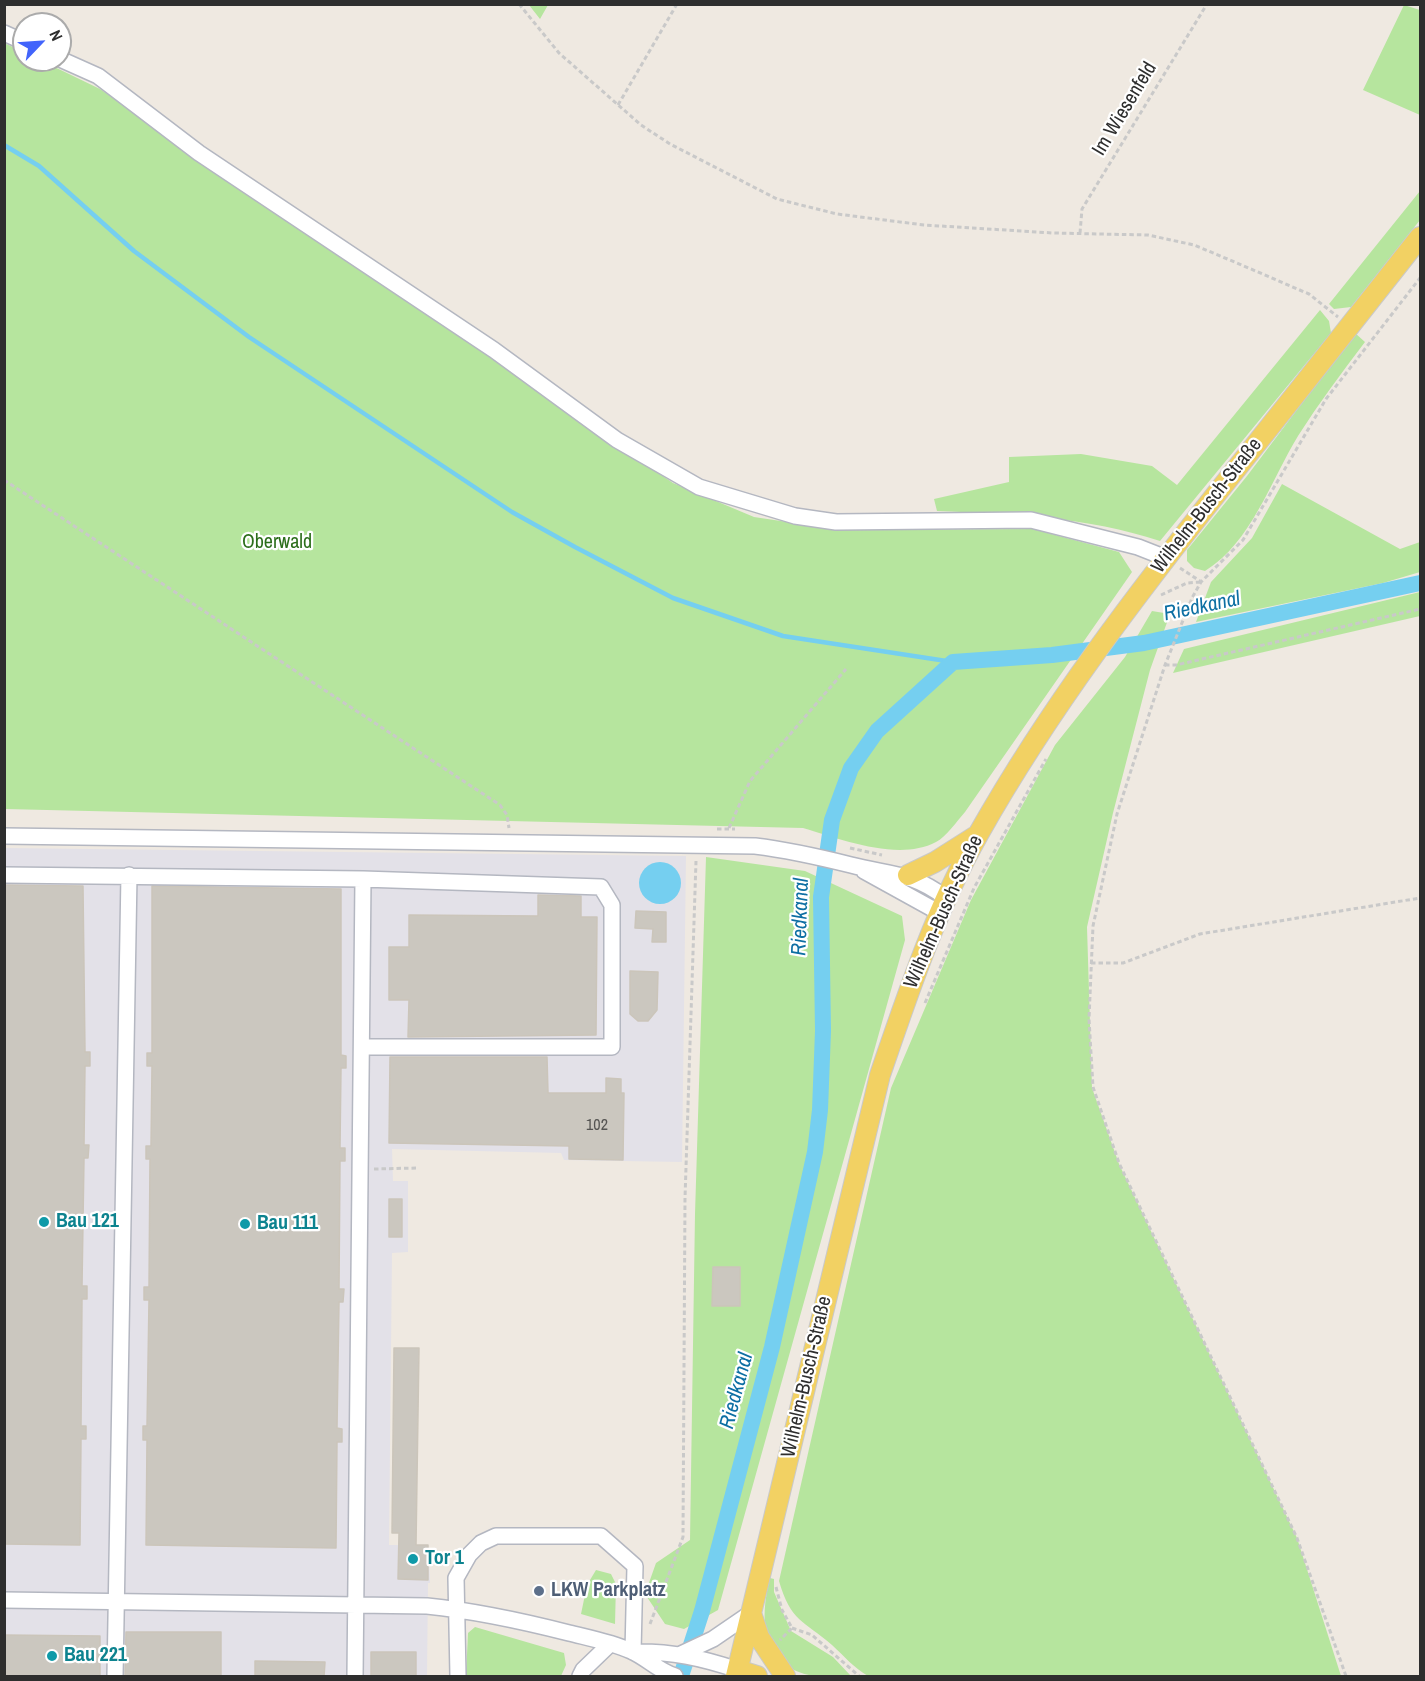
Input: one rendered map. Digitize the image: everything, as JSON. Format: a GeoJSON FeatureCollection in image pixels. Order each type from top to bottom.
{"type":"FeatureCollection","features":[{"type":"Feature","properties":{"kind":"main road","name":"Wilhelm-Busch-Straße"},"geometry":{"type":"LineString","coordinates":[[737,1673],[880,1076],[908,993],[943,906],[978,834],[1032,745],[1087,665],[1166,558],[1420,237]]}},
{"type":"Feature","properties":{"kind":"main road"},"geometry":{"type":"LineString","coordinates":[[908,875],[935,862],[978,834]]}},
{"type":"Feature","properties":{"kind":"main road"},"geometry":{"type":"LineString","coordinates":[[751,1613],[767,1652],[785,1677]]}},
{"type":"Feature","properties":{"kind":"main road"},"geometry":{"type":"LineString","coordinates":[[737,1673],[757,1677]]}},
{"type":"Feature","properties":{"kind":"street"},"geometry":{"type":"LineString","coordinates":[[72,64],[98,76],[199,153],[495,350],[617,440],[699,487],[795,516],[836,522],[1030,520],[1138,547],[1166,558]]}},
{"type":"Feature","properties":{"kind":"street"},"geometry":{"type":"LineString","coordinates":[[4,836],[755,846],[805,853],[853,866],[908,875],[943,906]]}},
{"type":"Feature","properties":{"kind":"street"},"geometry":{"type":"LineString","coordinates":[[853,866],[943,906]]}},
{"type":"Feature","properties":{"kind":"street"},"geometry":{"type":"LineString","coordinates":[[4,875],[363,879],[601,887],[612,905],[612,1047],[363,1047]]}},
{"type":"Feature","properties":{"kind":"street"},"geometry":{"type":"LineString","coordinates":[[115,1677],[129,875]]}},
{"type":"Feature","properties":{"kind":"street"},"geometry":{"type":"LineString","coordinates":[[355,1677],[363,879]]}},
{"type":"Feature","properties":{"kind":"street"},"geometry":{"type":"LineString","coordinates":[[458,1677],[456,1578],[469,1555],[481,1542],[496,1536],[602,1536],[635,1566],[633,1652]]}},
{"type":"Feature","properties":{"kind":"street"},"geometry":{"type":"LineString","coordinates":[[4,1600],[117,1599],[356,1604],[458,1609],[527,1621],[610,1644],[633,1652],[657,1670],[673,1676]]}},
{"type":"Feature","properties":{"kind":"street"},"geometry":{"type":"LineString","coordinates":[[691,1653],[751,1613]]}},
{"type":"Feature","properties":{"kind":"street"},"geometry":{"type":"LineString","coordinates":[[580,1677],[583,1670],[610,1644]]}},
{"type":"Feature","properties":{"kind":"street"},"geometry":{"type":"LineString","coordinates":[[633,1652],[691,1653],[737,1673]]}},
{"type":"Feature","properties":{"kind":"path"},"geometry":{"type":"LineString","coordinates":[[519,4],[559,53],[641,125],[670,144],[777,199],[837,214],[924,225],[1148,235],[1194,245],[1309,294],[1350,326]]}},
{"type":"Feature","properties":{"kind":"path"},"geometry":{"type":"LineString","coordinates":[[618,105],[677,4]]}},
{"type":"Feature","properties":{"kind":"path","name":"Im Wiesenfeld"},"geometry":{"type":"LineString","coordinates":[[1080,233],[1082,208],[1207,4]]}},
{"type":"Feature","properties":{"kind":"path"},"geometry":{"type":"LineString","coordinates":[[1346,1677],[1298,1538],[1119,1163],[1093,1088],[1089,1019],[1091,963],[1093,926],[1117,814],[1165,665],[1201,582],[1243,540],[1326,399],[1420,278]]}},
{"type":"Feature","properties":{"kind":"path"},"geometry":{"type":"LineString","coordinates":[[4,480],[500,805],[507,815],[508,842]]}},
{"type":"Feature","properties":{"kind":"path"},"geometry":{"type":"LineString","coordinates":[[1166,558],[1201,582]]}},
{"type":"Feature","properties":{"kind":"path"},"geometry":{"type":"LineString","coordinates":[[1156,597],[1187,583],[1201,582]]}},
{"type":"Feature","properties":{"kind":"path"},"geometry":{"type":"LineString","coordinates":[[1165,665],[1176,665],[1420,609]]}},
{"type":"Feature","properties":{"kind":"path"},"geometry":{"type":"LineString","coordinates":[[729,828],[750,781],[846,669]]}},
{"type":"Feature","properties":{"kind":"path"},"geometry":{"type":"LineString","coordinates":[[922,1009],[974,888],[1048,754]]}},
{"type":"Feature","properties":{"kind":"path"},"geometry":{"type":"LineString","coordinates":[[633,1652],[651,1622],[683,1537],[685,1198],[697,844]]}},
{"type":"Feature","properties":{"kind":"path"},"geometry":{"type":"LineString","coordinates":[[1091,963],[1123,963],[1200,934],[1420,898]]}},
{"type":"Feature","properties":{"kind":"path"},"geometry":{"type":"LineString","coordinates":[[361,1169],[417,1168]]}},
{"type":"Feature","properties":{"kind":"path"},"geometry":{"type":"LineString","coordinates":[[776,1583],[782,1610],[792,1628],[812,1635],[859,1677]]}},
{"type":"Feature","properties":{"kind":"path"},"geometry":{"type":"LineString","coordinates":[[767,1652],[792,1628]]}},
{"type":"Feature","properties":{"kind":"shaded area"},"geometry":{"type":"Polygon","coordinates":[[[5,848],[686,856],[682,1162],[564,1160],[561,1153],[392,1149],[393,1181],[408,1181],[408,1252],[392,1253],[389,1545],[428,1545],[430,1583],[428,1583],[427,1676],[5,1676],[5,848]]]}},
{"type":"Feature","properties":{"kind":"green space"},"geometry":{"type":"Polygon","coordinates":[[[529,5],[548,5],[540,19],[529,5]]]}},
{"type":"Feature","properties":{"kind":"green space"},"geometry":{"type":"Polygon","coordinates":[[[1404,5],[1420,10],[1420,115],[1363,90],[1404,5]]]}},
{"type":"Feature","properties":{"kind":"green space","name":"Oberwald"},"geometry":{"type":"Polygon","coordinates":[[[4,43],[12,47],[12,72],[65,72],[100,89],[673,483],[754,517],[841,530],[1033,529],[1119,552],[1132,572],[965,812],[940,840],[921,848],[905,850],[870,847],[803,828],[5,809],[4,43]]]}},
{"type":"Feature","properties":{"kind":"green space"},"geometry":{"type":"Polygon","coordinates":[[[1420,191],[1420,220],[1351,307],[1334,309],[1329,304],[1420,191]]]}},
{"type":"Feature","properties":{"kind":"green space"},"geometry":{"type":"Polygon","coordinates":[[[1320,310],[1329,321],[1331,333],[1160,541],[1105,527],[1049,518],[937,511],[934,499],[1009,482],[1009,457],[1081,454],[1152,466],[1177,485],[1320,310]]]}},
{"type":"Feature","properties":{"kind":"green space"},"geometry":{"type":"Polygon","coordinates":[[[1355,333],[1365,342],[1298,436],[1248,528],[1221,559],[1205,571],[1194,568],[1187,561],[1187,550],[1247,476],[1355,333]]]}},
{"type":"Feature","properties":{"kind":"green space"},"geometry":{"type":"Polygon","coordinates":[[[1282,484],[1400,549],[1420,542],[1420,572],[1383,583],[1196,622],[1211,582],[1252,538],[1282,484]]]}},
{"type":"Feature","properties":{"kind":"green space"},"geometry":{"type":"Polygon","coordinates":[[[1420,592],[1420,616],[1173,673],[1184,649],[1420,592]]]}},
{"type":"Feature","properties":{"kind":"green space"},"geometry":{"type":"Polygon","coordinates":[[[1152,611],[1170,614],[1150,670],[1113,813],[1087,927],[1092,1088],[1119,1164],[1297,1538],[1341,1676],[868,1676],[793,1613],[779,1581],[891,1088],[971,900],[1055,745],[1125,657],[1152,611]]]}},
{"type":"Feature","properties":{"kind":"green space"},"geometry":{"type":"Polygon","coordinates":[[[706,857],[805,871],[902,916],[905,940],[718,1610],[684,1629],[665,1624],[645,1594],[656,1563],[690,1540],[695,1214],[706,857]]]}},
{"type":"Feature","properties":{"kind":"green space"},"geometry":{"type":"Polygon","coordinates":[[[596,1570],[611,1574],[616,1584],[615,1624],[581,1614],[587,1585],[596,1570]]]}},
{"type":"Feature","properties":{"kind":"green space"},"geometry":{"type":"Polygon","coordinates":[[[770,1578],[774,1579],[774,1592],[791,1631],[833,1657],[851,1676],[819,1677],[796,1671],[783,1663],[768,1640],[765,1626],[770,1578]]]}},
{"type":"Feature","properties":{"kind":"green space"},"geometry":{"type":"Polygon","coordinates":[[[475,1627],[564,1653],[566,1665],[561,1676],[466,1676],[468,1633],[475,1627]]]}},
{"type":"Feature","properties":{"kind":"water"},"geometry":{"type":"Polygon","coordinates":[[[660,862],[675,868],[681,883],[675,898],[660,904],[645,898],[639,883],[645,868],[660,862]]]}},
{"type":"Feature","properties":{"kind":"building","name":"Bau 121"},"geometry":{"type":"Polygon","coordinates":[[[4,885],[83,886],[85,1052],[90,1052],[90,1066],[85,1066],[84,1145],[89,1145],[88,1158],[84,1158],[82,1286],[87,1286],[87,1299],[82,1299],[81,1426],[86,1426],[86,1439],[81,1439],[80,1545],[4,1544],[4,885]]]}},
{"type":"Feature","properties":{"kind":"building","name":"Bau 111"},"geometry":{"type":"Polygon","coordinates":[[[152,886],[341,889],[341,1055],[346,1056],[346,1068],[341,1068],[340,1148],[345,1148],[345,1161],[340,1161],[339,1289],[344,1289],[343,1302],[339,1302],[337,1428],[342,1429],[342,1442],[337,1442],[336,1548],[146,1545],[147,1440],[143,1440],[143,1426],[147,1426],[149,1300],[144,1300],[144,1287],[149,1287],[150,1159],[146,1159],[146,1146],[151,1146],[152,1066],[147,1066],[147,1053],[152,1053],[152,886]]]}},
{"type":"Feature","properties":{"kind":"building"},"geometry":{"type":"Polygon","coordinates":[[[538,895],[581,896],[581,917],[597,917],[596,1035],[408,1037],[409,1000],[389,1000],[389,947],[409,947],[409,915],[538,916],[538,895]]]}},
{"type":"Feature","properties":{"kind":"building"},"geometry":{"type":"Polygon","coordinates":[[[636,911],[666,912],[666,942],[652,942],[653,929],[635,928],[636,911]]]}},
{"type":"Feature","properties":{"kind":"building"},"geometry":{"type":"Polygon","coordinates":[[[630,971],[658,972],[657,1010],[648,1021],[638,1021],[630,1014],[630,971]]]}},
{"type":"Feature","properties":{"kind":"building"},"geometry":{"type":"Polygon","coordinates":[[[390,1057],[547,1057],[548,1093],[606,1093],[606,1078],[621,1079],[621,1093],[624,1093],[623,1160],[569,1159],[569,1146],[389,1143],[390,1057]]]}},
{"type":"Feature","properties":{"kind":"building"},"geometry":{"type":"Polygon","coordinates":[[[389,1199],[402,1199],[402,1237],[389,1237],[389,1199]]]}},
{"type":"Feature","properties":{"kind":"building"},"geometry":{"type":"Polygon","coordinates":[[[713,1267],[740,1267],[740,1306],[712,1306],[713,1267]]]}},
{"type":"Feature","properties":{"kind":"building"},"geometry":{"type":"Polygon","coordinates":[[[394,1348],[419,1348],[416,1545],[428,1545],[428,1580],[398,1579],[399,1533],[392,1533],[394,1348]]]}},
{"type":"Feature","properties":{"kind":"building"},"geometry":{"type":"Polygon","coordinates":[[[126,1632],[221,1632],[221,1677],[125,1677],[126,1632]]]}},
{"type":"Feature","properties":{"kind":"building","name":"Bau 221"},"geometry":{"type":"Polygon","coordinates":[[[4,1635],[100,1636],[100,1677],[4,1677],[4,1635]]]}},
{"type":"Feature","properties":{"kind":"building"},"geometry":{"type":"Polygon","coordinates":[[[371,1652],[416,1652],[416,1677],[371,1677],[371,1652]]]}},
{"type":"Feature","properties":{"kind":"building"},"geometry":{"type":"Polygon","coordinates":[[[255,1661],[325,1662],[324,1677],[255,1677],[255,1661]]]}},
{"type":"Feature","properties":{"kind":"waterway"},"geometry":{"type":"LineString","coordinates":[[4,145],[39,166],[134,251],[249,337],[512,512],[575,547],[673,598],[783,636],[953,662]]}},
{"type":"Feature","properties":{"kind":"waterway","name":"Riedkanal"},"geometry":{"type":"LineString","coordinates":[[681,1676],[702,1611],[772,1347],[815,1152],[820,1110],[823,1031],[821,897],[832,820],[851,768],[877,731],[953,662],[1052,655],[1144,643],[1420,583]]}},
{"type":"Feature","properties":{"kind":"place","name":"Bau 121"},"geometry":{"type":"Point","coordinates":[44,1222]}},
{"type":"Feature","properties":{"kind":"place","name":"Bau 111"},"geometry":{"type":"Point","coordinates":[245,1224]}},
{"type":"Feature","properties":{"kind":"place","name":"Tor 1"},"geometry":{"type":"Point","coordinates":[413,1559]}},
{"type":"Feature","properties":{"kind":"place","name":"LKW Parkplatz"},"geometry":{"type":"Point","coordinates":[539,1591]}},
{"type":"Feature","properties":{"kind":"place","name":"Bau 221"},"geometry":{"type":"Point","coordinates":[52,1656]}}]}
